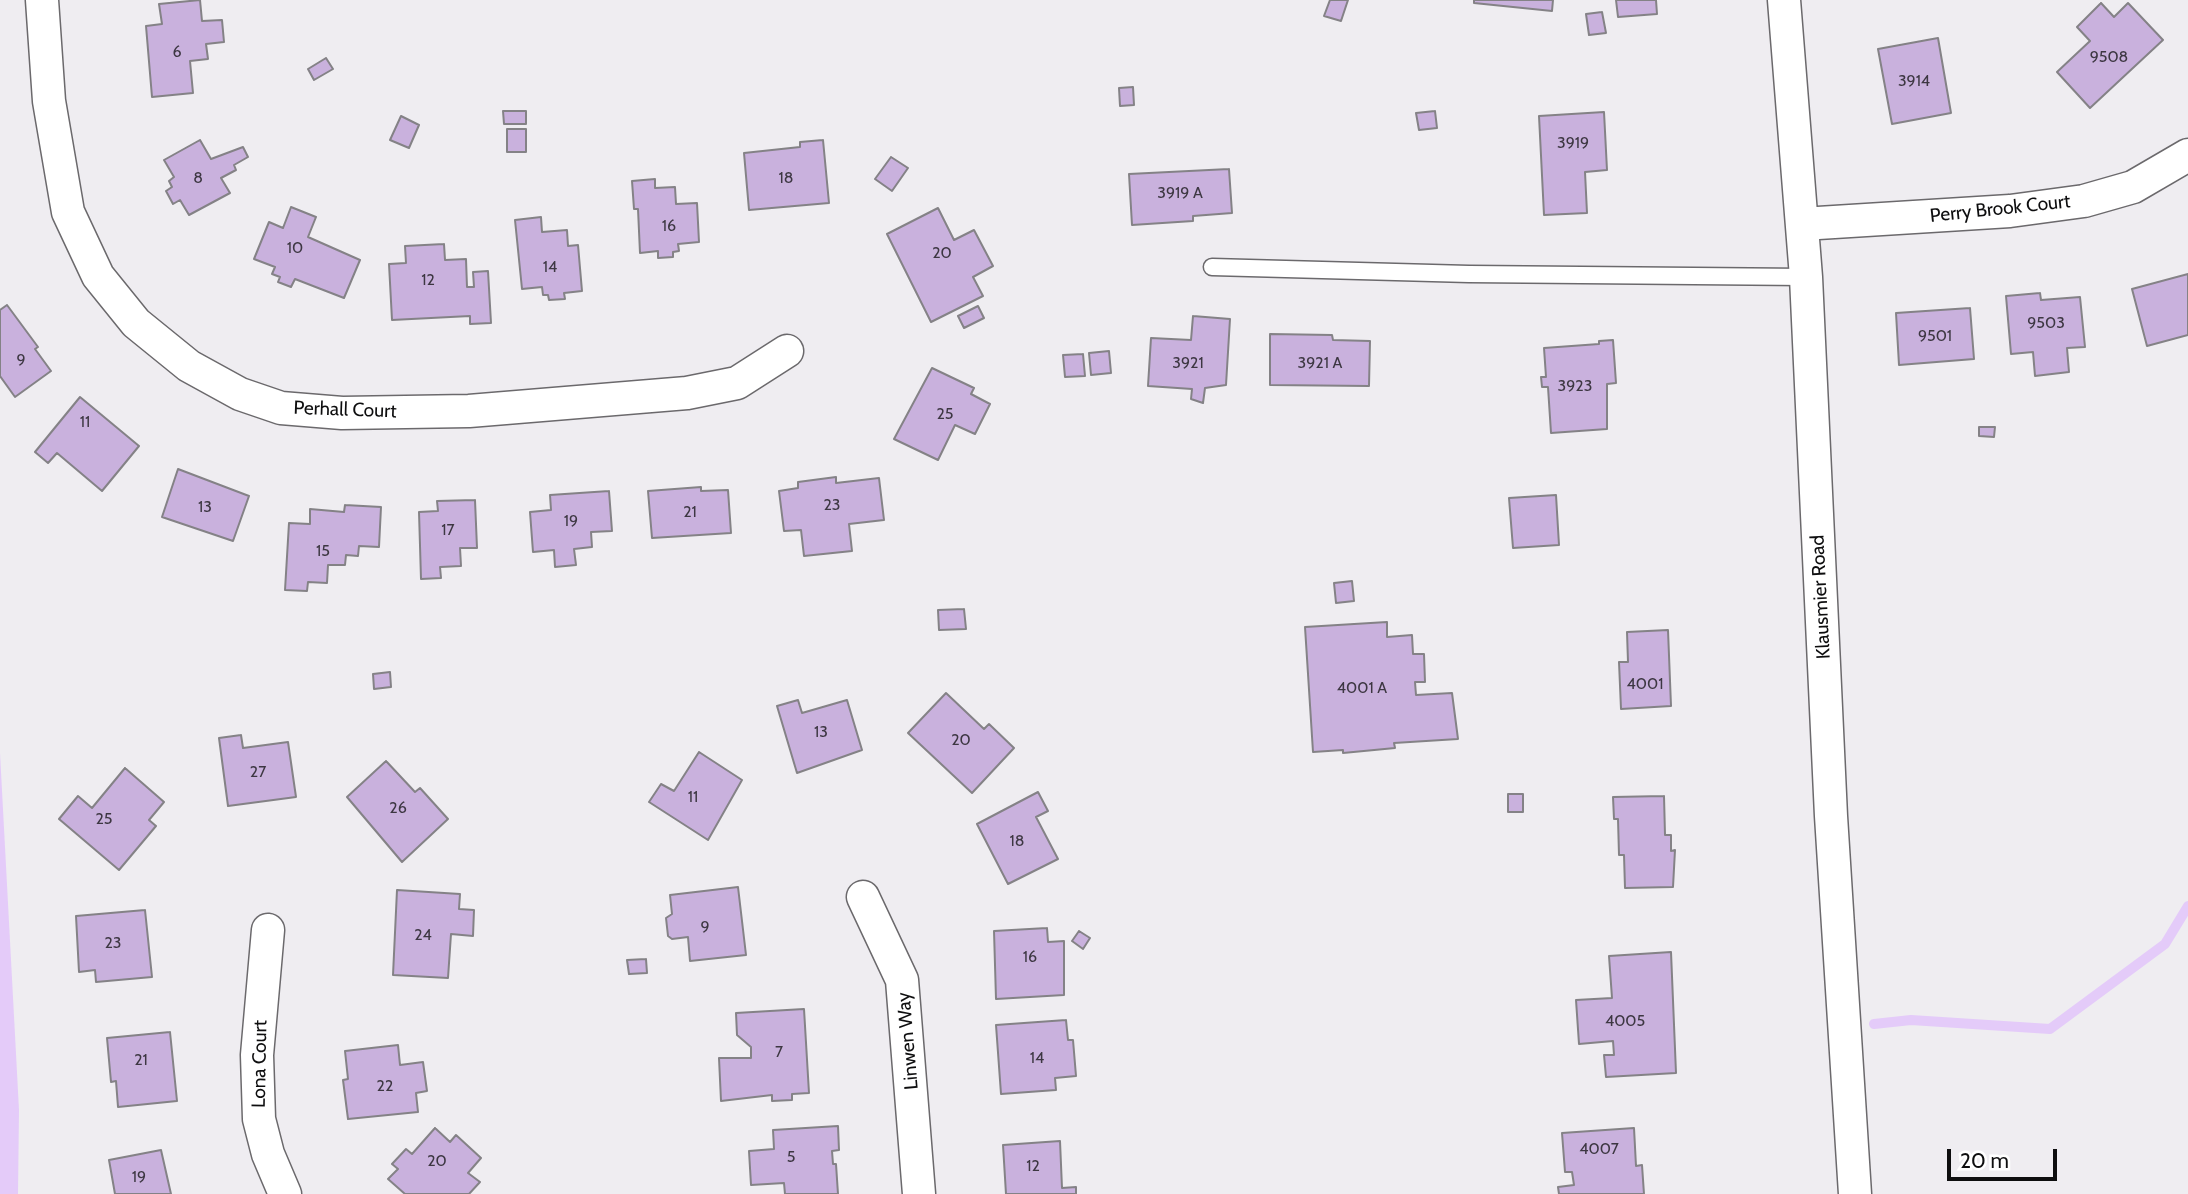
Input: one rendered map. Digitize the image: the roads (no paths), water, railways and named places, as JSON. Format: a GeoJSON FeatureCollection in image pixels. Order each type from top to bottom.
{"type":"FeatureCollection","features":[{"type":"Feature","properties":{"kind":"street","name":"Perhall Court"},"geometry":{"type":"LineString","coordinates":[[42,0],[49,101],[68,212],[98,276],[136,323],[189,366],[240,394],[281,408],[342,414],[469,411],[687,393],[737,383],[787,351]]}},
{"type":"Feature","properties":{"kind":"street","name":"Klausmier Road"},"geometry":{"type":"LineString","coordinates":[[1784,0],[1806,277],[1830,803],[1855,1194]]}},
{"type":"Feature","properties":{"kind":"street","name":"Perry Brook Court"},"geometry":{"type":"LineString","coordinates":[[1802,224],[2010,211],[2084,201],[2133,187],[2188,155]]}},
{"type":"Feature","properties":{"kind":"street","name":"Linwen Way"},"geometry":{"type":"LineString","coordinates":[[863,897],[902,980],[919,1194]]}},
{"type":"Feature","properties":{"kind":"street","name":"Lona Court"},"geometry":{"type":"LineString","coordinates":[[268,930],[257,1055],[259,1119],[268,1154],[285,1194]]}},
{"type":"Feature","properties":{"kind":"lane"},"geometry":{"type":"LineString","coordinates":[[1212,267],[1469,274],[1806,277]]}},
{"type":"Feature","properties":{"kind":"waterway"},"geometry":{"type":"LineString","coordinates":[[1874,1024],[1911,1020],[2050,1029],[2165,944],[2188,906]]}}]}
